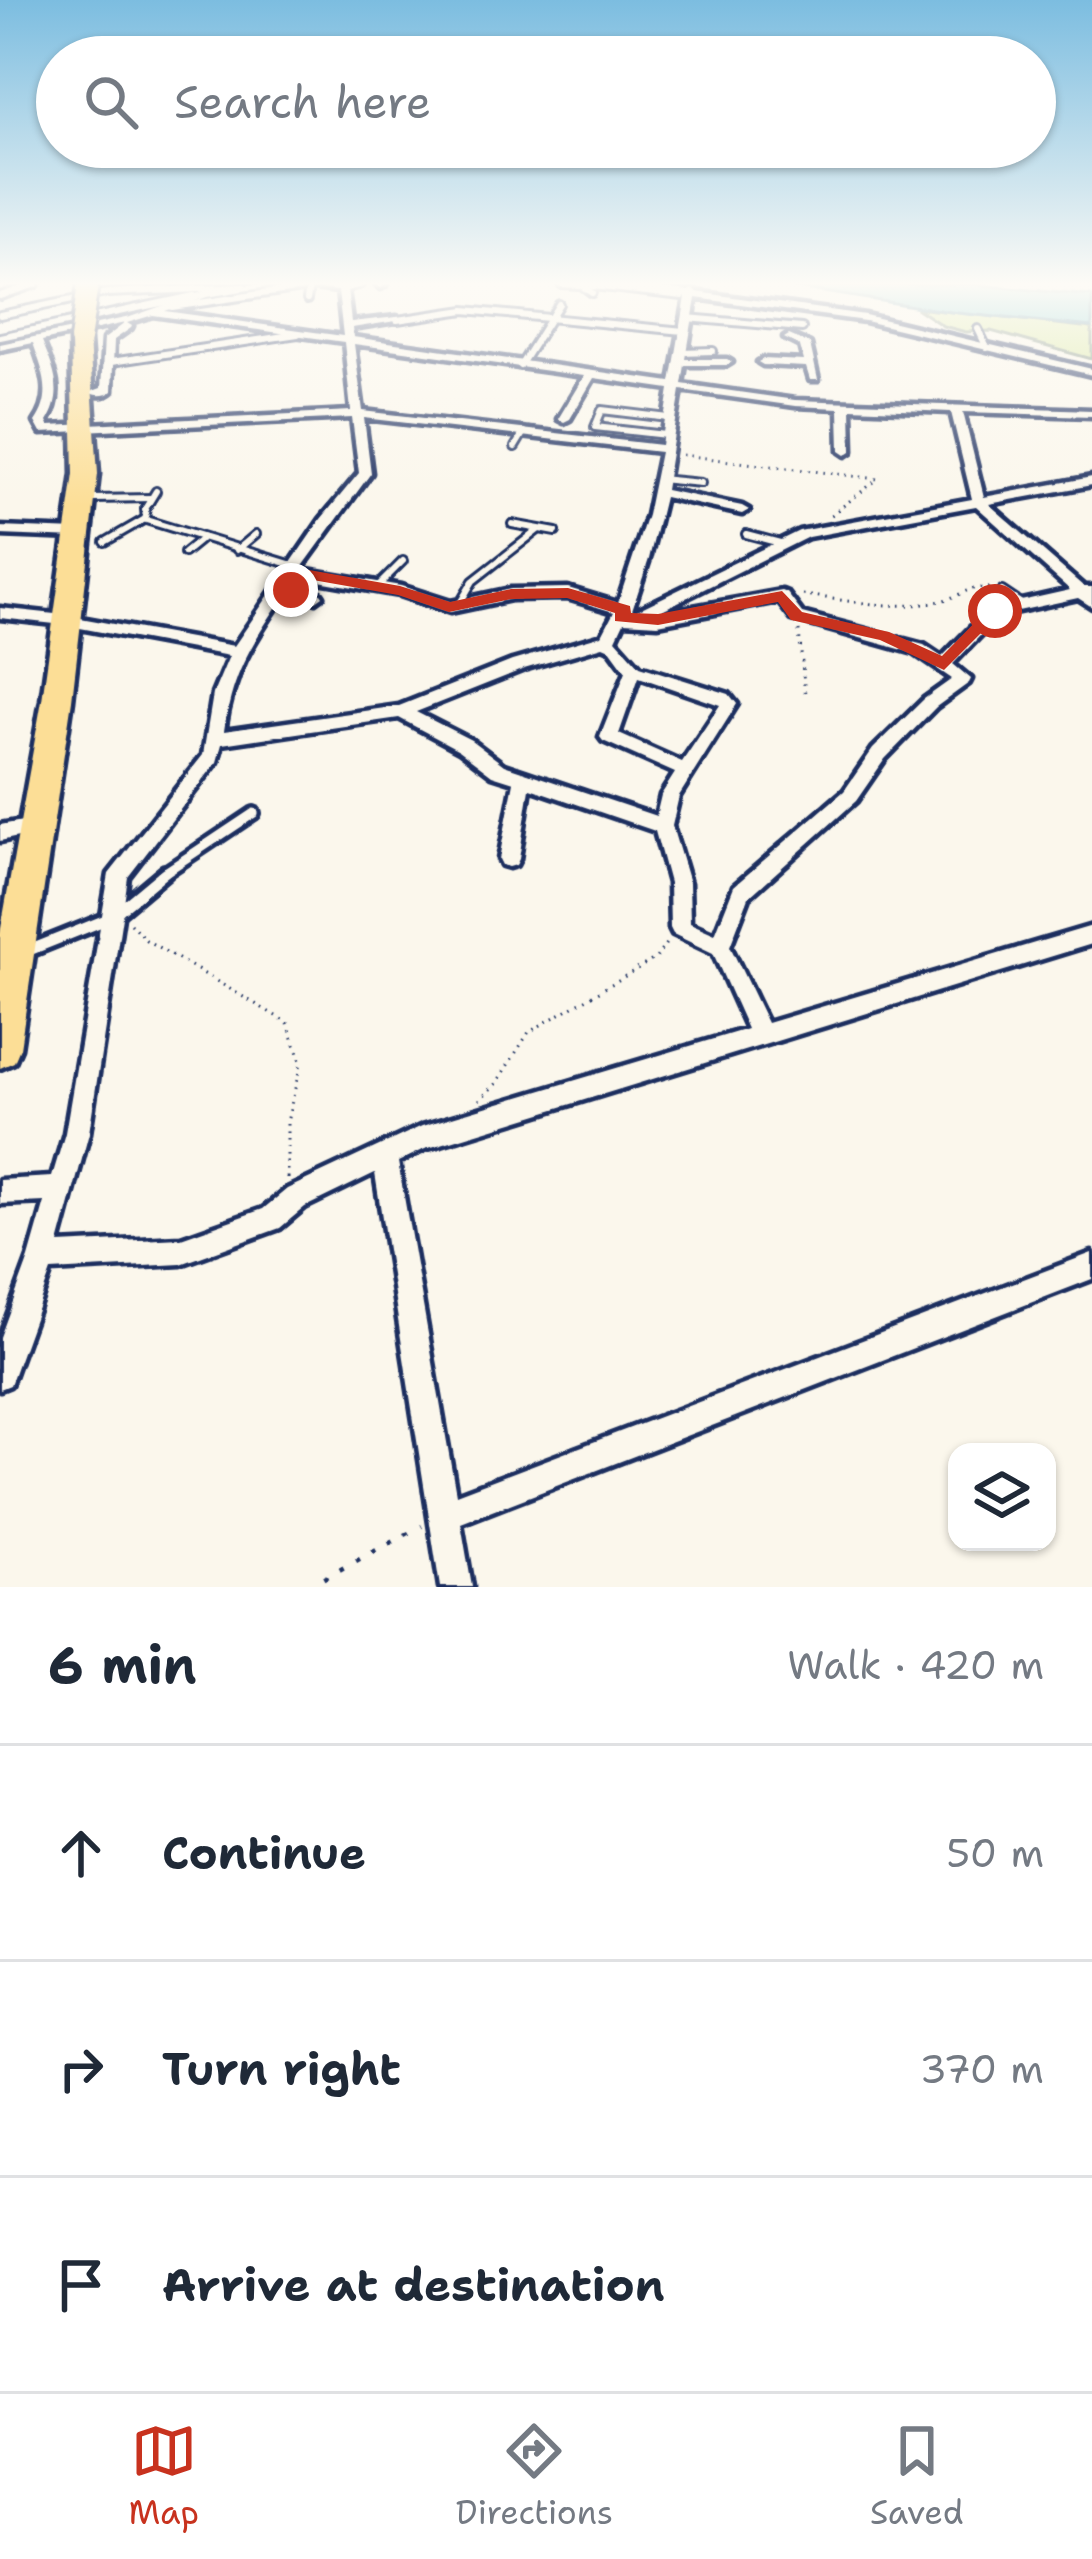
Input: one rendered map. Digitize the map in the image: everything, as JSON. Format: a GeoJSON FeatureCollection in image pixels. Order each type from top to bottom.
{"type":"FeatureCollection","features":[{"type":"Feature","properties":{"kind":"highway"},"geometry":{"type":"LineString","coordinates":[[0,1048],[57,700],[64,620],[93,538],[81,358]]}},
{"type":"Feature","properties":{"kind":"street"},"geometry":{"type":"LineString","coordinates":[[44,358],[55,388],[51,410],[41,422],[45,430],[359,414],[598,445],[664,446]]}},
{"type":"Feature","properties":{"kind":"street"},"geometry":{"type":"LineString","coordinates":[[96,392],[106,391],[111,358]]}},
{"type":"Feature","properties":{"kind":"street"},"geometry":{"type":"LineString","coordinates":[[0,1375],[43,1258],[77,1133],[119,874],[211,758],[221,694],[238,652],[365,473],[352,358]]}},
{"type":"Feature","properties":{"kind":"street"},"geometry":{"type":"LineString","coordinates":[[464,373],[473,358]]}},
{"type":"Feature","properties":{"kind":"street"},"geometry":{"type":"LineString","coordinates":[[488,358],[828,405],[1092,413]]}},
{"type":"Feature","properties":{"kind":"street"},"geometry":{"type":"LineString","coordinates":[[626,615],[658,485],[679,358]]}},
{"type":"Feature","properties":{"kind":"street"},"geometry":{"type":"LineString","coordinates":[[689,358],[728,362]]}},
{"type":"Feature","properties":{"kind":"street"},"geometry":{"type":"LineString","coordinates":[[805,358],[812,371]]}},
{"type":"Feature","properties":{"kind":"street"},"geometry":{"type":"LineString","coordinates":[[1032,358],[1092,372]]}},
{"type":"Feature","properties":{"kind":"street"},"geometry":{"type":"LineString","coordinates":[[763,362],[820,375],[828,405]]}},
{"type":"Feature","properties":{"kind":"street"},"geometry":{"type":"LineString","coordinates":[[564,419],[590,375]]}},
{"type":"Feature","properties":{"kind":"street"},"geometry":{"type":"LineString","coordinates":[[845,405],[846,452]]}},
{"type":"Feature","properties":{"kind":"street"},"geometry":{"type":"LineString","coordinates":[[956,409],[980,502],[1088,595]]}},
{"type":"Feature","properties":{"kind":"street"},"geometry":{"type":"LineString","coordinates":[[217,738],[401,712],[518,665],[604,640],[626,615],[804,535],[1092,481]]}},
{"type":"Feature","properties":{"kind":"street"},"geometry":{"type":"LineString","coordinates":[[658,485],[742,509]]}},
{"type":"Feature","properties":{"kind":"street"},"geometry":{"type":"LineString","coordinates":[[0,531],[93,538]]}},
{"type":"Feature","properties":{"kind":"street"},"geometry":{"type":"LineString","coordinates":[[294,569],[441,605],[511,594],[568,593],[626,615],[658,619],[783,598],[797,616],[920,649],[963,679],[930,703],[879,754],[850,796],[741,892],[720,946]]}},
{"type":"Feature","properties":{"kind":"street"},"geometry":{"type":"LineString","coordinates":[[282,586],[316,596]]}},
{"type":"Feature","properties":{"kind":"street"},"geometry":{"type":"LineString","coordinates":[[944,664],[995,611],[1088,595]]}},
{"type":"Feature","properties":{"kind":"street"},"geometry":{"type":"LineString","coordinates":[[0,613],[238,652]]}},
{"type":"Feature","properties":{"kind":"street"},"geometry":{"type":"LineString","coordinates":[[604,640],[615,645],[634,670],[723,698],[729,704],[670,795],[663,826],[679,883],[680,928],[720,946],[761,1034]]}},
{"type":"Feature","properties":{"kind":"street"},"geometry":{"type":"LineString","coordinates":[[634,670],[609,736],[684,770]]}},
{"type":"Feature","properties":{"kind":"street"},"geometry":{"type":"LineString","coordinates":[[401,712],[466,746],[498,770],[663,826]]}},
{"type":"Feature","properties":{"kind":"street"},"geometry":{"type":"LineString","coordinates":[[509,859],[523,779]]}},
{"type":"Feature","properties":{"kind":"street"},"geometry":{"type":"LineString","coordinates":[[0,833],[34,827]]}},
{"type":"Feature","properties":{"kind":"street"},"geometry":{"type":"LineString","coordinates":[[43,1258],[181,1251],[271,1220],[287,1205],[422,1138],[1092,935]]}},
{"type":"Feature","properties":{"kind":"street"},"geometry":{"type":"LineString","coordinates":[[384,1154],[456,1587]]}},
{"type":"Feature","properties":{"kind":"street"},"geometry":{"type":"LineString","coordinates":[[0,1192],[62,1189]]}},
{"type":"Feature","properties":{"kind":"street"},"geometry":{"type":"LineString","coordinates":[[444,1514],[1092,1266]]}},
{"type":"Feature","properties":{"kind":"lane"},"geometry":{"type":"LineString","coordinates":[[111,362],[137,358]]}},
{"type":"Feature","properties":{"kind":"lane"},"geometry":{"type":"LineString","coordinates":[[520,366],[525,358]]}},
{"type":"Feature","properties":{"kind":"lane"},"geometry":{"type":"LineString","coordinates":[[664,446],[595,427],[602,410],[669,418]]}},
{"type":"Feature","properties":{"kind":"lane"},"geometry":{"type":"LineString","coordinates":[[515,447],[524,432]]}},
{"type":"Feature","properties":{"kind":"lane"},"geometry":{"type":"LineString","coordinates":[[658,485],[701,483]]}},
{"type":"Feature","properties":{"kind":"lane"},"geometry":{"type":"LineString","coordinates":[[94,500],[153,494],[145,519]]}},
{"type":"Feature","properties":{"kind":"lane"},"geometry":{"type":"LineString","coordinates":[[161,527],[167,513]]}},
{"type":"Feature","properties":{"kind":"lane"},"geometry":{"type":"LineString","coordinates":[[93,538],[145,519],[294,569]]}},
{"type":"Feature","properties":{"kind":"lane"},"geometry":{"type":"LineString","coordinates":[[460,604],[472,581],[536,530],[540,519]]}},
{"type":"Feature","properties":{"kind":"lane"},"geometry":{"type":"LineString","coordinates":[[512,524],[556,532]]}},
{"type":"Feature","properties":{"kind":"lane"},"geometry":{"type":"LineString","coordinates":[[746,533],[784,544]]}},
{"type":"Feature","properties":{"kind":"lane"},"geometry":{"type":"LineString","coordinates":[[236,550],[256,534]]}},
{"type":"Feature","properties":{"kind":"lane"},"geometry":{"type":"LineString","coordinates":[[212,543],[222,535]]}},
{"type":"Feature","properties":{"kind":"lane"},"geometry":{"type":"LineString","coordinates":[[93,538],[115,548]]}},
{"type":"Feature","properties":{"kind":"lane"},"geometry":{"type":"LineString","coordinates":[[184,553],[200,540]]}},
{"type":"Feature","properties":{"kind":"lane"},"geometry":{"type":"LineString","coordinates":[[378,586],[403,561]]}},
{"type":"Feature","properties":{"kind":"lane"},"geometry":{"type":"LineString","coordinates":[[1003,591],[1023,605]]}},
{"type":"Feature","properties":{"kind":"lane"},"geometry":{"type":"LineString","coordinates":[[14,955],[116,914],[199,847],[224,836],[254,813]]}},
{"type":"Feature","properties":{"kind":"path"},"geometry":{"type":"LineString","coordinates":[[664,446],[878,479],[804,535]]}},
{"type":"Feature","properties":{"kind":"path"},"geometry":{"type":"LineString","coordinates":[[783,598],[808,594],[886,604],[947,599],[967,586],[1003,591]]}},
{"type":"Feature","properties":{"kind":"path"},"geometry":{"type":"LineString","coordinates":[[797,616],[805,695]]}},
{"type":"Feature","properties":{"kind":"path"},"geometry":{"type":"LineString","coordinates":[[116,914],[137,933],[288,1024],[298,1040],[304,1069],[286,1122],[287,1205]]}},
{"type":"Feature","properties":{"kind":"path"},"geometry":{"type":"LineString","coordinates":[[477,1102],[496,1084],[529,1033],[656,958],[680,928]]}},
{"type":"Feature","properties":{"kind":"path"},"geometry":{"type":"LineString","coordinates":[[308,1587],[444,1514]]}},
{"type":"Feature","properties":{"kind":"route"},"geometry":{"type":"LineString","coordinates":[[291,590],[282,586],[292,572],[400,591],[449,607],[511,594],[568,593],[625,610],[620,617],[658,619],[782,596],[797,616],[884,636],[944,664],[995,611]]}}]}
